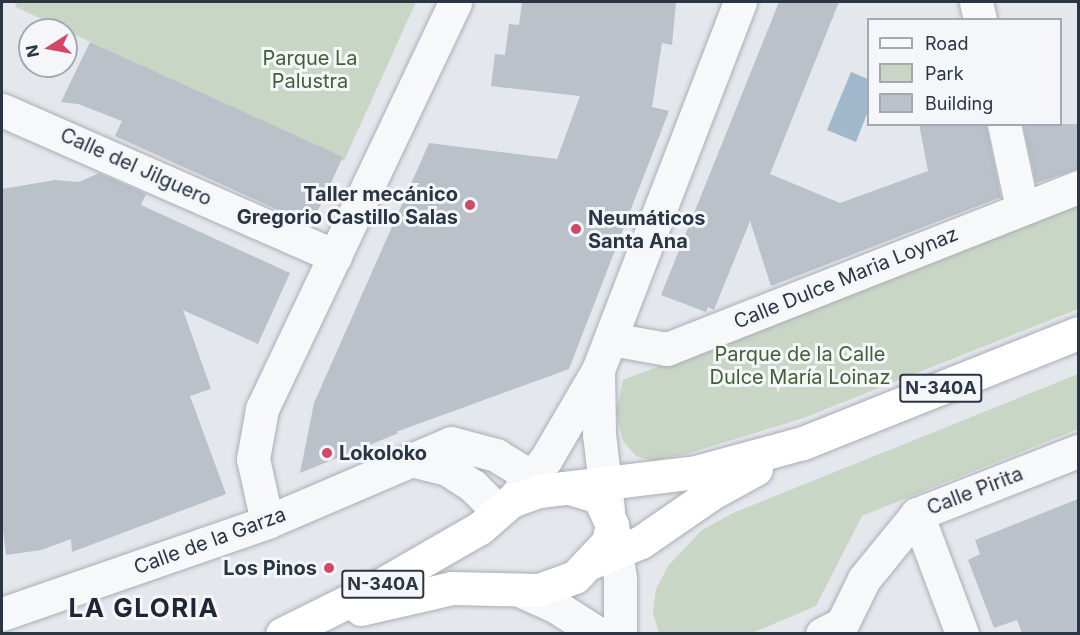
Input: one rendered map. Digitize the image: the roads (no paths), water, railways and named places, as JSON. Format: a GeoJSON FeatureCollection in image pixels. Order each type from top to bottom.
{"type":"FeatureCollection","features":[{"type":"Feature","properties":{"kind":"highway","name":"N-340A"},"geometry":{"type":"LineString","coordinates":[[288,633],[368,607],[452,588],[539,590],[575,577],[606,526],[696,472],[803,443],[1078,333]]}},
{"type":"Feature","properties":{"kind":"highway","name":"N-340A"},"geometry":{"type":"LineString","coordinates":[[282,633],[341,607],[521,500],[606,526],[641,542],[712,493],[803,443]]}},
{"type":"Feature","properties":{"kind":"highway"},"geometry":{"type":"LineString","coordinates":[[511,590],[485,580],[474,567],[474,541],[521,500]]}},
{"type":"Feature","properties":{"kind":"street"},"geometry":{"type":"LineString","coordinates":[[267,522],[253,459],[262,409],[455,2]]}},
{"type":"Feature","properties":{"kind":"street"},"geometry":{"type":"LineString","coordinates":[[415,461],[447,468],[473,486],[521,500],[598,370],[740,2]]}},
{"type":"Feature","properties":{"kind":"street"},"geometry":{"type":"LineString","coordinates":[[976,2],[980,18]]}},
{"type":"Feature","properties":{"kind":"street","name":"Calle del Jilguero"},"geometry":{"type":"LineString","coordinates":[[2,110],[335,256]]}},
{"type":"Feature","properties":{"kind":"street"},"geometry":{"type":"LineString","coordinates":[[1004,126],[1022,208]]}},
{"type":"Feature","properties":{"kind":"street","name":"Calle Dulce Maria Loynaz"},"geometry":{"type":"LineString","coordinates":[[611,339],[667,349],[1078,187]]}},
{"type":"Feature","properties":{"kind":"street"},"geometry":{"type":"LineString","coordinates":[[598,370],[606,526],[620,633]]}},
{"type":"Feature","properties":{"kind":"street","name":"Calle de la Garza"},"geometry":{"type":"LineString","coordinates":[[2,614],[267,522],[415,461],[451,443],[496,455],[521,500]]}},
{"type":"Feature","properties":{"kind":"street","name":"Calle Pirita"},"geometry":{"type":"LineString","coordinates":[[843,630],[864,579],[929,510],[1078,451]]}},
{"type":"Feature","properties":{"kind":"street"},"geometry":{"type":"LineString","coordinates":[[929,510],[962,633]]}},
{"type":"Feature","properties":{"kind":"street"},"geometry":{"type":"LineString","coordinates":[[511,590],[555,606],[599,633]]}},
{"type":"Feature","properties":{"kind":"water"},"geometry":{"type":"Polygon","coordinates":[[[851,72],[867,79],[867,114],[856,142],[827,130],[851,72]]]}},
{"type":"Feature","properties":{"kind":"place","name":"Taller mecánico Gregorio Castillo Salas"},"geometry":{"type":"Point","coordinates":[470,205]}},
{"type":"Feature","properties":{"kind":"place","name":"Neumáticos Santa Ana"},"geometry":{"type":"Point","coordinates":[576,229]}},
{"type":"Feature","properties":{"kind":"place","name":"Lokoloko"},"geometry":{"type":"Point","coordinates":[327,453]}},
{"type":"Feature","properties":{"kind":"place","name":"Los Pinos"},"geometry":{"type":"Point","coordinates":[329,568]}},
{"type":"Feature","properties":{"kind":"district","name":"LA GLORIA"},"geometry":{"type":"Point","coordinates":[144,608]}},
{"type":"Feature","properties":{"kind":"park label","name":"Parque La Palustra"},"geometry":{"type":"Point","coordinates":[310,70]}},
{"type":"Feature","properties":{"kind":"park label","name":"Parque de la Calle Dulce María Loinaz"},"geometry":{"type":"Point","coordinates":[800,366]}}]}
